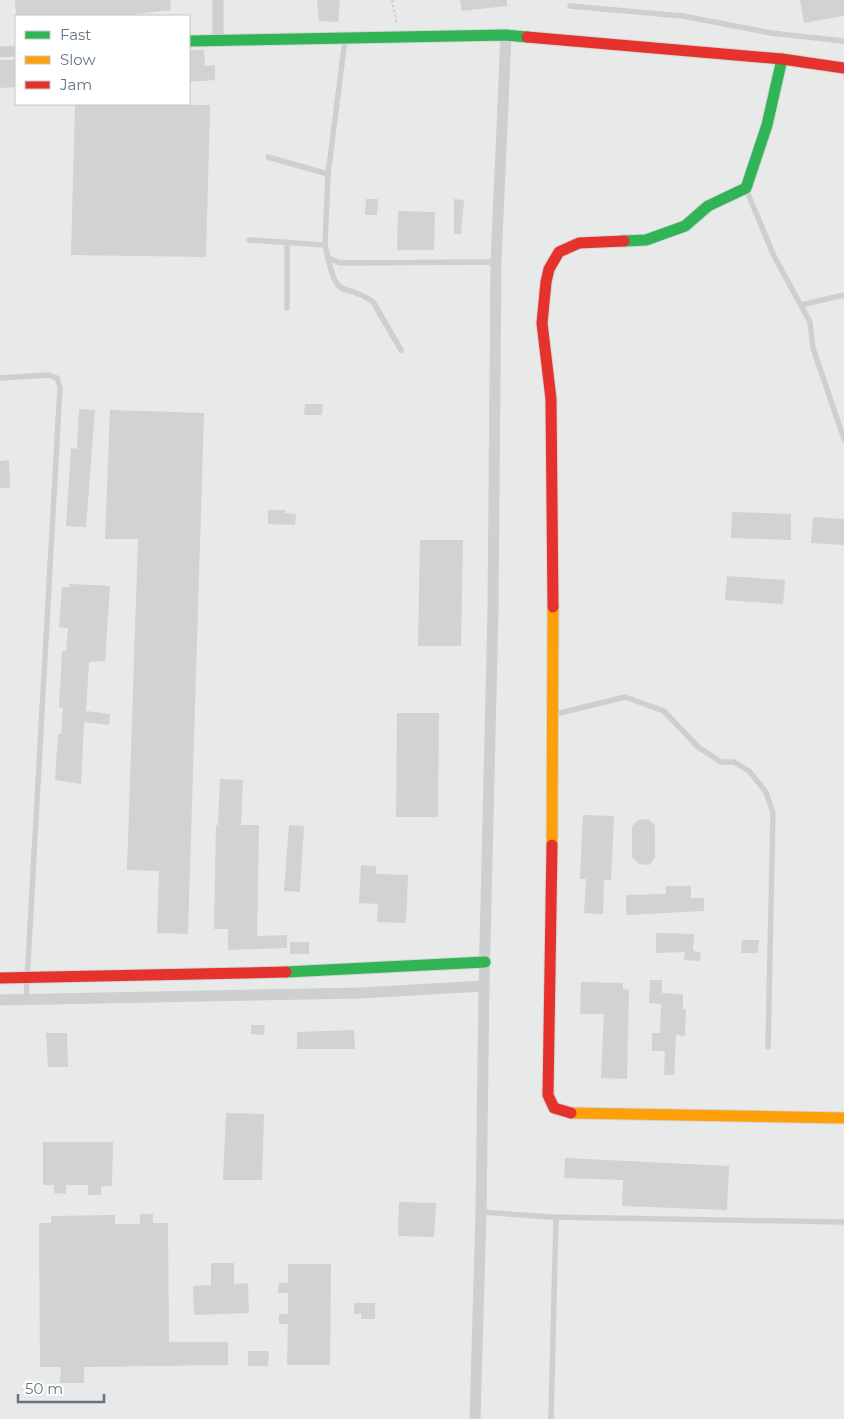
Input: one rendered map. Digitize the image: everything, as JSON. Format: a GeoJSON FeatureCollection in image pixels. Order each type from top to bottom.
{"type":"FeatureCollection","features":[{"type":"Feature","properties":{"kind":"street"},"geometry":{"type":"LineString","coordinates":[[218,0],[218,40]]}},
{"type":"Feature","properties":{"kind":"street"},"geometry":{"type":"LineString","coordinates":[[190,41],[399,39],[506,35],[782,59],[844,68]]}},
{"type":"Feature","properties":{"kind":"street"},"geometry":{"type":"LineString","coordinates":[[475,1419],[493,610],[496,262],[506,35]]}},
{"type":"Feature","properties":{"kind":"street"},"geometry":{"type":"LineString","coordinates":[[0,52],[15,51]]}},
{"type":"Feature","properties":{"kind":"street"},"geometry":{"type":"LineString","coordinates":[[782,59],[771,114],[760,154],[746,188],[708,206],[685,226],[646,240],[579,243],[559,252],[549,269],[542,323],[552,399],[554,715],[548,1095],[554,1108],[573,1114],[844,1118]]}},
{"type":"Feature","properties":{"kind":"street"},"geometry":{"type":"LineString","coordinates":[[0,978],[316,971],[485,962]]}},
{"type":"Feature","properties":{"kind":"street"},"geometry":{"type":"LineString","coordinates":[[0,1000],[277,995],[484,986]]}},
{"type":"Feature","properties":{"kind":"lane"},"geometry":{"type":"LineString","coordinates":[[570,6],[683,16],[771,32],[844,41]]}},
{"type":"Feature","properties":{"kind":"lane"},"geometry":{"type":"LineString","coordinates":[[344,40],[328,174],[324,244],[335,284],[342,289],[366,297],[373,302],[401,350]]}},
{"type":"Feature","properties":{"kind":"lane"},"geometry":{"type":"LineString","coordinates":[[268,156],[328,174]]}},
{"type":"Feature","properties":{"kind":"lane"},"geometry":{"type":"LineString","coordinates":[[746,188],[774,256],[810,322],[813,348],[844,439]]}},
{"type":"Feature","properties":{"kind":"lane"},"geometry":{"type":"LineString","coordinates":[[248,240],[324,244]]}},
{"type":"Feature","properties":{"kind":"lane"},"geometry":{"type":"LineString","coordinates":[[287,242],[287,308]]}},
{"type":"Feature","properties":{"kind":"lane"},"geometry":{"type":"LineString","coordinates":[[328,258],[340,263],[496,262]]}},
{"type":"Feature","properties":{"kind":"lane"},"geometry":{"type":"LineString","coordinates":[[801,305],[844,296]]}},
{"type":"Feature","properties":{"kind":"lane"},"geometry":{"type":"LineString","coordinates":[[0,378],[48,375],[57,378],[60,387],[26,999]]}},
{"type":"Feature","properties":{"kind":"lane"},"geometry":{"type":"LineString","coordinates":[[554,715],[625,697],[664,711],[698,747],[720,762],[734,762],[749,771],[766,792],[773,813],[768,1047]]}},
{"type":"Feature","properties":{"kind":"lane"},"geometry":{"type":"LineString","coordinates":[[481,1212],[556,1217],[844,1222]]}},
{"type":"Feature","properties":{"kind":"lane"},"geometry":{"type":"LineString","coordinates":[[551,1419],[556,1217]]}},
{"type":"Feature","properties":{"kind":"path"},"geometry":{"type":"LineString","coordinates":[[392,0],[399,39]]}},
{"type":"Feature","properties":{"kind":"shaded area"},"geometry":{"type":"Polygon","coordinates":[[[0,0],[844,0],[844,1419],[0,1419],[0,0]]]}},
{"type":"Feature","properties":{"kind":"building"},"geometry":{"type":"Polygon","coordinates":[[[15,0],[170,0],[171,10],[128,15],[16,15],[15,0]]]}},
{"type":"Feature","properties":{"kind":"building"},"geometry":{"type":"Polygon","coordinates":[[[317,0],[340,0],[338,22],[319,21],[317,0]]]}},
{"type":"Feature","properties":{"kind":"building"},"geometry":{"type":"Polygon","coordinates":[[[460,0],[507,0],[507,6],[462,11],[460,0]]]}},
{"type":"Feature","properties":{"kind":"building"},"geometry":{"type":"Polygon","coordinates":[[[800,0],[844,0],[844,16],[804,23],[800,0]]]}},
{"type":"Feature","properties":{"kind":"building"},"geometry":{"type":"Polygon","coordinates":[[[190,50],[204,50],[205,66],[215,65],[215,80],[190,82],[190,50]]]}},
{"type":"Feature","properties":{"kind":"building"},"geometry":{"type":"Polygon","coordinates":[[[0,60],[15,60],[15,87],[0,88],[0,60]]]}},
{"type":"Feature","properties":{"kind":"building"},"geometry":{"type":"Polygon","coordinates":[[[75,105],[210,105],[206,257],[71,255],[75,105]]]}},
{"type":"Feature","properties":{"kind":"building"},"geometry":{"type":"Polygon","coordinates":[[[366,199],[378,199],[377,215],[365,215],[366,199]]]}},
{"type":"Feature","properties":{"kind":"building"},"geometry":{"type":"Polygon","coordinates":[[[454,199],[464,200],[461,234],[454,234],[454,199]]]}},
{"type":"Feature","properties":{"kind":"building"},"geometry":{"type":"Polygon","coordinates":[[[398,211],[435,212],[434,250],[397,250],[398,211]]]}},
{"type":"Feature","properties":{"kind":"building"},"geometry":{"type":"Polygon","coordinates":[[[305,404],[323,404],[322,415],[304,415],[305,404]]]}},
{"type":"Feature","properties":{"kind":"building"},"geometry":{"type":"Polygon","coordinates":[[[79,409],[95,410],[86,527],[66,526],[71,448],[77,449],[79,409]]]}},
{"type":"Feature","properties":{"kind":"building"},"geometry":{"type":"Polygon","coordinates":[[[110,410],[204,413],[188,934],[157,933],[159,871],[127,870],[138,539],[105,539],[110,410]]]}},
{"type":"Feature","properties":{"kind":"building"},"geometry":{"type":"Polygon","coordinates":[[[9,460],[10,488],[0,488],[0,461],[9,460]]]}},
{"type":"Feature","properties":{"kind":"building"},"geometry":{"type":"Polygon","coordinates":[[[268,510],[285,510],[285,513],[296,514],[295,525],[268,524],[268,510]]]}},
{"type":"Feature","properties":{"kind":"building"},"geometry":{"type":"Polygon","coordinates":[[[732,512],[791,514],[791,540],[731,538],[732,512]]]}},
{"type":"Feature","properties":{"kind":"building"},"geometry":{"type":"Polygon","coordinates":[[[813,517],[844,519],[844,545],[811,543],[813,517]]]}},
{"type":"Feature","properties":{"kind":"building"},"geometry":{"type":"Polygon","coordinates":[[[420,540],[463,540],[461,646],[418,646],[420,540]]]}},
{"type":"Feature","properties":{"kind":"building"},"geometry":{"type":"Polygon","coordinates":[[[727,576],[785,580],[783,604],[725,600],[727,576]]]}},
{"type":"Feature","properties":{"kind":"building"},"geometry":{"type":"Polygon","coordinates":[[[70,584],[110,586],[105,661],[89,662],[86,711],[110,714],[109,725],[84,722],[81,784],[55,780],[58,734],[61,734],[63,708],[59,707],[62,651],[66,651],[68,628],[59,627],[62,587],[70,587],[70,584]]]}},
{"type":"Feature","properties":{"kind":"building"},"geometry":{"type":"Polygon","coordinates":[[[397,713],[439,713],[438,817],[396,817],[397,713]]]}},
{"type":"Feature","properties":{"kind":"building"},"geometry":{"type":"Polygon","coordinates":[[[220,779],[243,780],[241,825],[259,825],[257,936],[287,935],[287,948],[228,950],[228,929],[214,929],[216,825],[218,825],[220,779]]]}},
{"type":"Feature","properties":{"kind":"building"},"geometry":{"type":"Polygon","coordinates":[[[583,815],[614,816],[611,880],[604,880],[603,914],[584,913],[586,879],[580,879],[583,815]]]}},
{"type":"Feature","properties":{"kind":"building"},"geometry":{"type":"Polygon","coordinates":[[[648,819],[655,825],[655,858],[649,865],[639,864],[632,857],[632,826],[638,820],[648,819]]]}},
{"type":"Feature","properties":{"kind":"building"},"geometry":{"type":"Polygon","coordinates":[[[289,825],[304,826],[300,892],[284,891],[289,825]]]}},
{"type":"Feature","properties":{"kind":"building"},"geometry":{"type":"Polygon","coordinates":[[[361,865],[376,866],[376,874],[408,875],[406,923],[377,922],[378,904],[359,903],[361,865]]]}},
{"type":"Feature","properties":{"kind":"building"},"geometry":{"type":"Polygon","coordinates":[[[666,886],[691,886],[691,898],[704,898],[704,911],[626,915],[626,895],[666,894],[666,886]]]}},
{"type":"Feature","properties":{"kind":"building"},"geometry":{"type":"Polygon","coordinates":[[[656,933],[694,934],[693,951],[701,952],[700,961],[684,960],[685,952],[656,953],[656,933]]]}},
{"type":"Feature","properties":{"kind":"building"},"geometry":{"type":"Polygon","coordinates":[[[742,940],[759,940],[758,953],[741,953],[742,940]]]}},
{"type":"Feature","properties":{"kind":"building"},"geometry":{"type":"Polygon","coordinates":[[[290,942],[309,942],[309,954],[290,954],[290,942]]]}},
{"type":"Feature","properties":{"kind":"building"},"geometry":{"type":"Polygon","coordinates":[[[650,980],[662,980],[662,993],[683,994],[683,1009],[686,1009],[685,1036],[676,1035],[674,1075],[664,1075],[665,1051],[652,1051],[652,1033],[660,1033],[661,1004],[649,1003],[650,980]]]}},
{"type":"Feature","properties":{"kind":"building"},"geometry":{"type":"Polygon","coordinates":[[[581,982],[623,983],[623,989],[629,990],[627,1079],[601,1078],[604,1014],[580,1014],[581,982]]]}},
{"type":"Feature","properties":{"kind":"building"},"geometry":{"type":"Polygon","coordinates":[[[251,1025],[265,1025],[264,1035],[251,1034],[251,1025]]]}},
{"type":"Feature","properties":{"kind":"building"},"geometry":{"type":"Polygon","coordinates":[[[354,1030],[355,1049],[297,1049],[297,1032],[354,1030]]]}},
{"type":"Feature","properties":{"kind":"building"},"geometry":{"type":"Polygon","coordinates":[[[46,1033],[67,1033],[68,1067],[48,1067],[46,1033]]]}},
{"type":"Feature","properties":{"kind":"building"},"geometry":{"type":"Polygon","coordinates":[[[226,1113],[264,1114],[262,1180],[223,1180],[226,1113]]]}},
{"type":"Feature","properties":{"kind":"building"},"geometry":{"type":"Polygon","coordinates":[[[43,1142],[113,1142],[112,1186],[101,1186],[101,1195],[88,1195],[88,1185],[66,1185],[66,1194],[54,1193],[54,1185],[43,1185],[43,1142]]]}},
{"type":"Feature","properties":{"kind":"building"},"geometry":{"type":"Polygon","coordinates":[[[565,1158],[729,1166],[727,1210],[622,1206],[623,1180],[564,1178],[565,1158]]]}},
{"type":"Feature","properties":{"kind":"building"},"geometry":{"type":"Polygon","coordinates":[[[399,1202],[436,1203],[434,1237],[398,1236],[399,1202]]]}},
{"type":"Feature","properties":{"kind":"building"},"geometry":{"type":"Polygon","coordinates":[[[140,1214],[153,1214],[153,1223],[168,1223],[169,1342],[228,1342],[228,1365],[84,1367],[84,1383],[60,1383],[61,1367],[40,1367],[39,1223],[51,1223],[51,1216],[115,1215],[115,1224],[140,1224],[140,1214]]]}},
{"type":"Feature","properties":{"kind":"building"},"geometry":{"type":"Polygon","coordinates":[[[211,1263],[234,1263],[234,1284],[248,1283],[249,1313],[194,1315],[193,1286],[211,1285],[211,1263]]]}},
{"type":"Feature","properties":{"kind":"building"},"geometry":{"type":"Polygon","coordinates":[[[288,1264],[331,1264],[330,1365],[287,1365],[288,1324],[279,1324],[279,1314],[288,1314],[288,1293],[278,1293],[279,1282],[288,1283],[288,1264]]]}},
{"type":"Feature","properties":{"kind":"building"},"geometry":{"type":"Polygon","coordinates":[[[354,1303],[375,1303],[375,1319],[361,1319],[361,1314],[354,1314],[354,1303]]]}},
{"type":"Feature","properties":{"kind":"building"},"geometry":{"type":"Polygon","coordinates":[[[248,1351],[269,1351],[268,1366],[248,1366],[248,1351]]]}},
{"type":"Feature","properties":{"kind":"traffic: fast"},"geometry":{"type":"LineString","coordinates":[[190,41],[506,35],[527,37]]}},
{"type":"Feature","properties":{"kind":"traffic: fast"},"geometry":{"type":"LineString","coordinates":[[624,241],[646,240],[685,226],[708,206],[746,188],[767,125],[782,59]]}},
{"type":"Feature","properties":{"kind":"traffic: fast"},"geometry":{"type":"LineString","coordinates":[[286,972],[485,962]]}},
{"type":"Feature","properties":{"kind":"traffic: slow"},"geometry":{"type":"LineString","coordinates":[[552,845],[553,607]]}},
{"type":"Feature","properties":{"kind":"traffic: slow"},"geometry":{"type":"LineString","coordinates":[[571,1113],[844,1118]]}},
{"type":"Feature","properties":{"kind":"traffic: jam"},"geometry":{"type":"LineString","coordinates":[[527,37],[782,59],[844,68]]}},
{"type":"Feature","properties":{"kind":"traffic: jam"},"geometry":{"type":"LineString","coordinates":[[553,607],[551,399],[542,323],[546,282],[549,269],[559,252],[579,243],[624,241]]}},
{"type":"Feature","properties":{"kind":"traffic: jam"},"geometry":{"type":"LineString","coordinates":[[552,845],[548,1095],[554,1108],[571,1113]]}},
{"type":"Feature","properties":{"kind":"traffic: jam"},"geometry":{"type":"LineString","coordinates":[[0,978],[286,972]]}}]}
